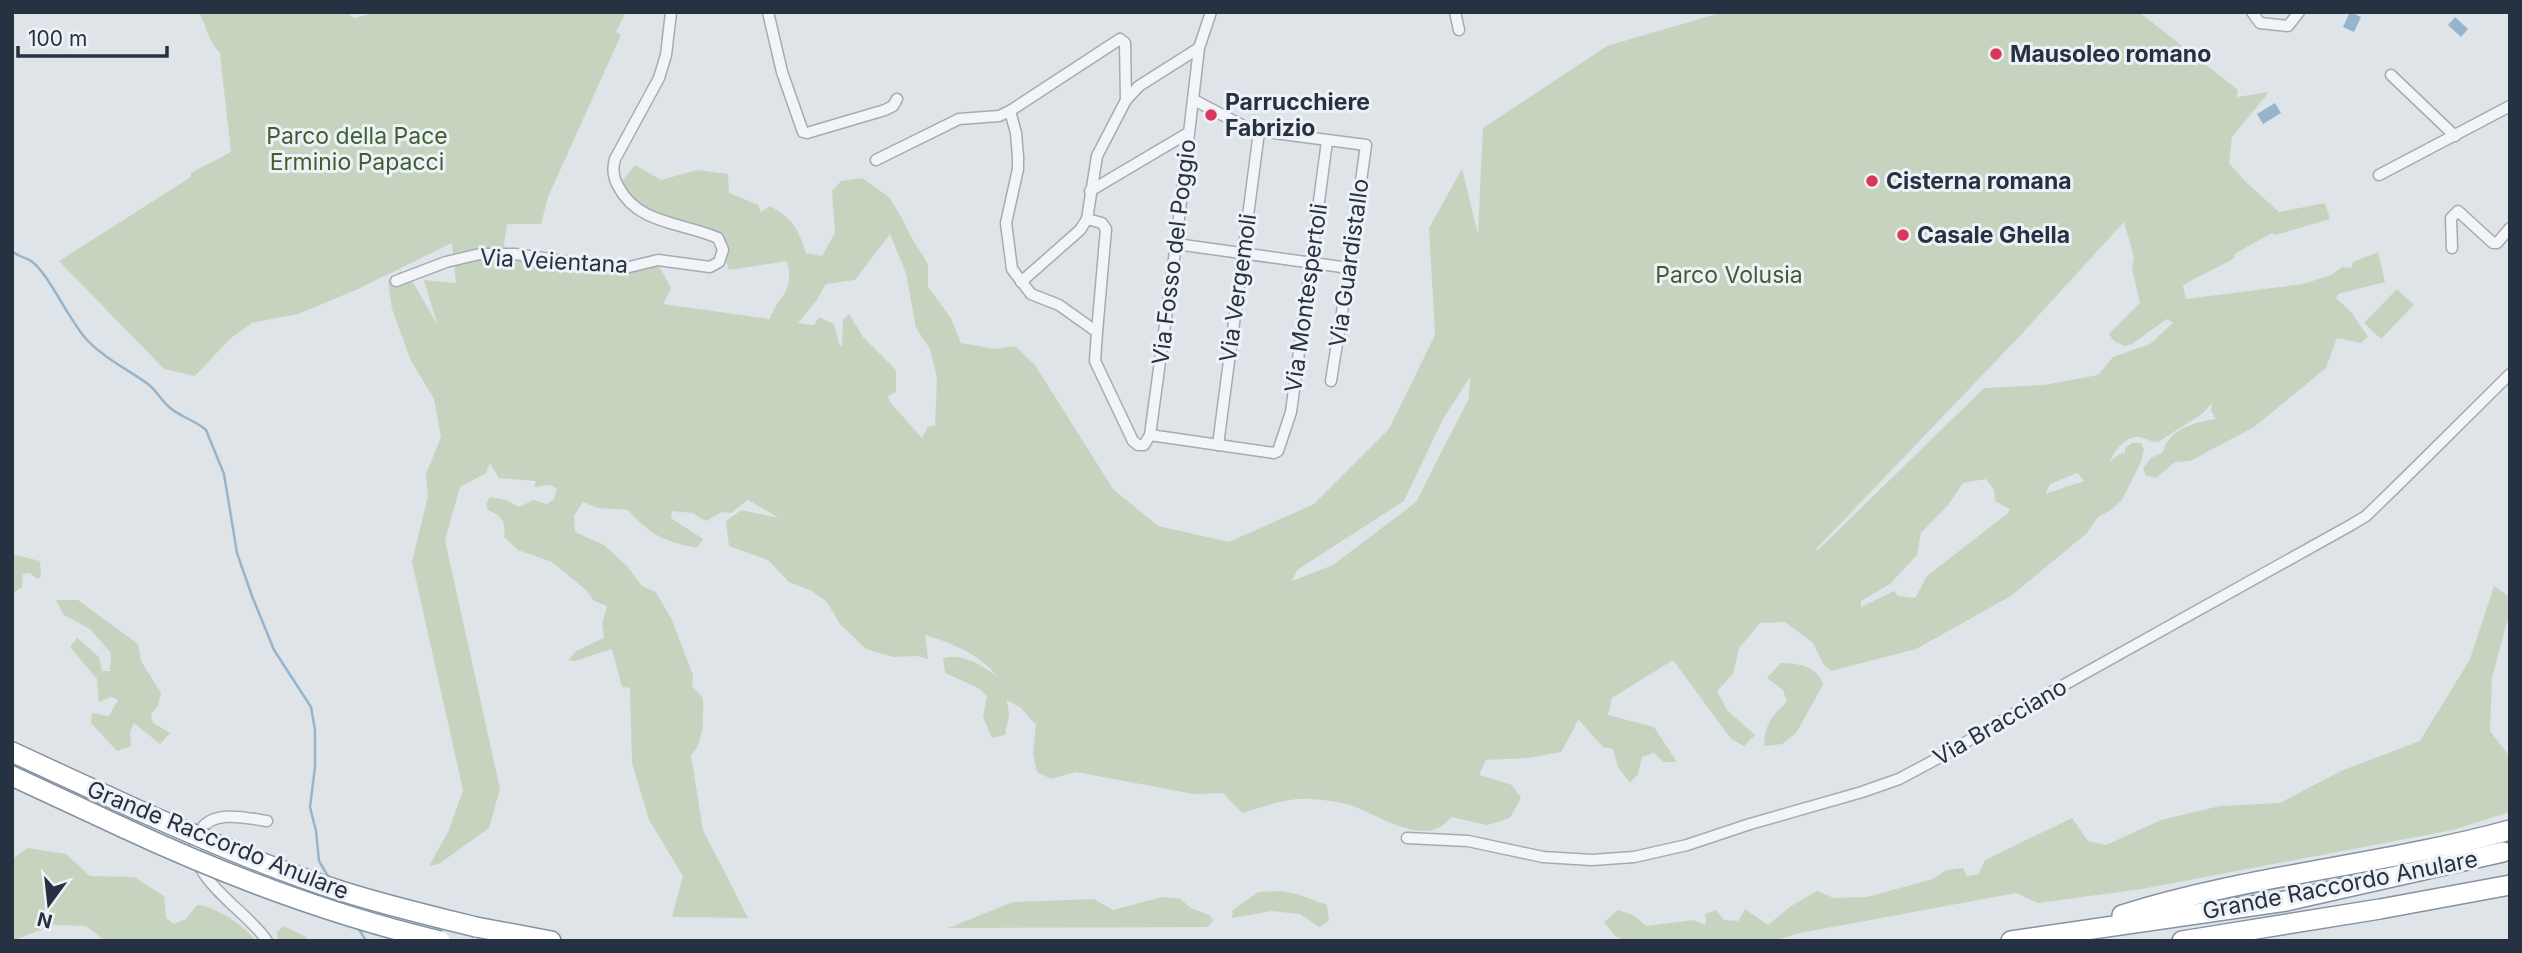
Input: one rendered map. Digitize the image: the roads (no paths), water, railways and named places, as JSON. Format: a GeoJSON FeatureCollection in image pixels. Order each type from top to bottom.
{"type":"FeatureCollection","features":[{"type":"Feature","properties":{"kind":"highway","name":"Grande Raccordo Anulare"},"geometry":{"type":"LineString","coordinates":[[12,752],[140,811],[318,883],[388,905],[476,927],[551,941]]}},
{"type":"Feature","properties":{"kind":"highway","name":"Grande Raccordo Anulare"},"geometry":{"type":"LineString","coordinates":[[12,776],[126,830],[266,889],[353,918],[440,941]]}},
{"type":"Feature","properties":{"kind":"highway"},"geometry":{"type":"LineString","coordinates":[[2066,933],[2150,906],[2253,881],[2459,844],[2510,830]]}},
{"type":"Feature","properties":{"kind":"highway","name":"Grande Raccordo Anulare"},"geometry":{"type":"LineString","coordinates":[[2011,941],[2286,901],[2503,852]]}},
{"type":"Feature","properties":{"kind":"highway","name":"Grande Raccordo Anulare"},"geometry":{"type":"LineString","coordinates":[[2182,941],[2510,885]]}},
{"type":"Feature","properties":{"kind":"street","name":"Via Veientana"},"geometry":{"type":"LineString","coordinates":[[396,281],[446,262],[480,254],[514,254],[621,269],[658,260],[710,267],[719,262],[723,250],[718,238],[641,213],[626,200],[614,177],[615,159],[659,78],[666,55],[671,12]]}},
{"type":"Feature","properties":{"kind":"street"},"geometry":{"type":"LineString","coordinates":[[768,12],[782,72],[803,132],[885,110],[893,106],[897,99]]}},
{"type":"Feature","properties":{"kind":"street","name":"Via Fosso del Poggio"},"geometry":{"type":"LineString","coordinates":[[1150,435],[1177,244],[1199,48],[1211,12]]}},
{"type":"Feature","properties":{"kind":"street"},"geometry":{"type":"LineString","coordinates":[[1455,12],[1459,30]]}},
{"type":"Feature","properties":{"kind":"street"},"geometry":{"type":"LineString","coordinates":[[2252,12],[2260,23],[2288,26],[2299,12]]}},
{"type":"Feature","properties":{"kind":"street"},"geometry":{"type":"LineString","coordinates":[[876,160],[959,119],[999,116],[1010,111],[1120,39],[1125,42],[1126,100]]}},
{"type":"Feature","properties":{"kind":"street"},"geometry":{"type":"LineString","coordinates":[[1021,282],[1080,230],[1087,219],[1098,152],[1126,100],[1139,86],[1199,48]]}},
{"type":"Feature","properties":{"kind":"street"},"geometry":{"type":"LineString","coordinates":[[2391,75],[2455,136]]}},
{"type":"Feature","properties":{"kind":"street"},"geometry":{"type":"LineString","coordinates":[[1194,100],[1251,130],[1327,141]]}},
{"type":"Feature","properties":{"kind":"street"},"geometry":{"type":"LineString","coordinates":[[2379,175],[2510,106]]}},
{"type":"Feature","properties":{"kind":"street"},"geometry":{"type":"LineString","coordinates":[[1010,111],[1016,133],[1018,157],[1006,223],[1012,267],[1031,294],[1059,305],[1097,332]]}},
{"type":"Feature","properties":{"kind":"street","name":"Via Vergemoli"},"geometry":{"type":"LineString","coordinates":[[1219,445],[1259,132]]}},
{"type":"Feature","properties":{"kind":"street"},"geometry":{"type":"LineString","coordinates":[[1090,191],[1188,133]]}},
{"type":"Feature","properties":{"kind":"street","name":"Via Guardistallo"},"geometry":{"type":"LineString","coordinates":[[1327,141],[1366,145],[1331,381]]}},
{"type":"Feature","properties":{"kind":"street","name":"Via Montespertoli"},"geometry":{"type":"LineString","coordinates":[[1219,445],[1276,452],[1291,412],[1327,141]]}},
{"type":"Feature","properties":{"kind":"street"},"geometry":{"type":"LineString","coordinates":[[2452,248],[2451,218],[2458,211],[2493,243],[2497,243],[2510,228]]}},
{"type":"Feature","properties":{"kind":"street"},"geometry":{"type":"LineString","coordinates":[[1087,219],[1102,223],[1106,229],[1096,361],[1133,441],[1140,446],[1147,443],[1150,435],[1219,445]]}},
{"type":"Feature","properties":{"kind":"street"},"geometry":{"type":"LineString","coordinates":[[1177,244],[1349,268]]}},
{"type":"Feature","properties":{"kind":"street"},"geometry":{"type":"LineString","coordinates":[[2506,378],[2510,393]]}},
{"type":"Feature","properties":{"kind":"street","name":"Via Bracciano"},"geometry":{"type":"LineString","coordinates":[[1407,838],[1468,841],[1542,857],[1592,860],[1634,857],[1687,845],[1899,779],[2365,516],[2506,378]]}},
{"type":"Feature","properties":{"kind":"street"},"geometry":{"type":"LineString","coordinates":[[267,821],[234,817],[210,821],[198,834],[195,849],[203,871],[213,887],[255,924],[267,941]]}},
{"type":"Feature","properties":{"kind":"water"},"geometry":{"type":"Polygon","coordinates":[[[2350,12],[2361,17],[2354,32],[2343,27],[2350,12]]]}},
{"type":"Feature","properties":{"kind":"water"},"geometry":{"type":"Polygon","coordinates":[[[2455,17],[2468,29],[2461,37],[2448,25],[2455,17]]]}},
{"type":"Feature","properties":{"kind":"water"},"geometry":{"type":"Polygon","coordinates":[[[2275,103],[2281,113],[2263,124],[2257,114],[2275,103]]]}},
{"type":"Feature","properties":{"kind":"waterway"},"geometry":{"type":"LineString","coordinates":[[12,251],[38,267],[87,340],[108,358],[148,384],[173,410],[206,430],[224,474],[237,553],[252,596],[274,650],[311,707],[315,730],[315,767],[310,807],[319,861],[329,878]]}},
{"type":"Feature","properties":{"kind":"waterway"},"geometry":{"type":"LineString","coordinates":[[359,929],[366,941]]}},
{"type":"Feature","properties":{"kind":"place","name":"Mausoleo romano"},"geometry":{"type":"Point","coordinates":[1996,54]}},
{"type":"Feature","properties":{"kind":"place","name":"Parrucchiere Fabrizio"},"geometry":{"type":"Point","coordinates":[1211,115]}},
{"type":"Feature","properties":{"kind":"place","name":"Cisterna romana"},"geometry":{"type":"Point","coordinates":[1872,181]}},
{"type":"Feature","properties":{"kind":"place","name":"Casale Ghella"},"geometry":{"type":"Point","coordinates":[1903,235]}},
{"type":"Feature","properties":{"kind":"park label","name":"Parco della Pace Erminio Papacci"},"geometry":{"type":"Point","coordinates":[357,149]}},
{"type":"Feature","properties":{"kind":"park label","name":"Parco Volusia"},"geometry":{"type":"Point","coordinates":[1729,275]}}]}
